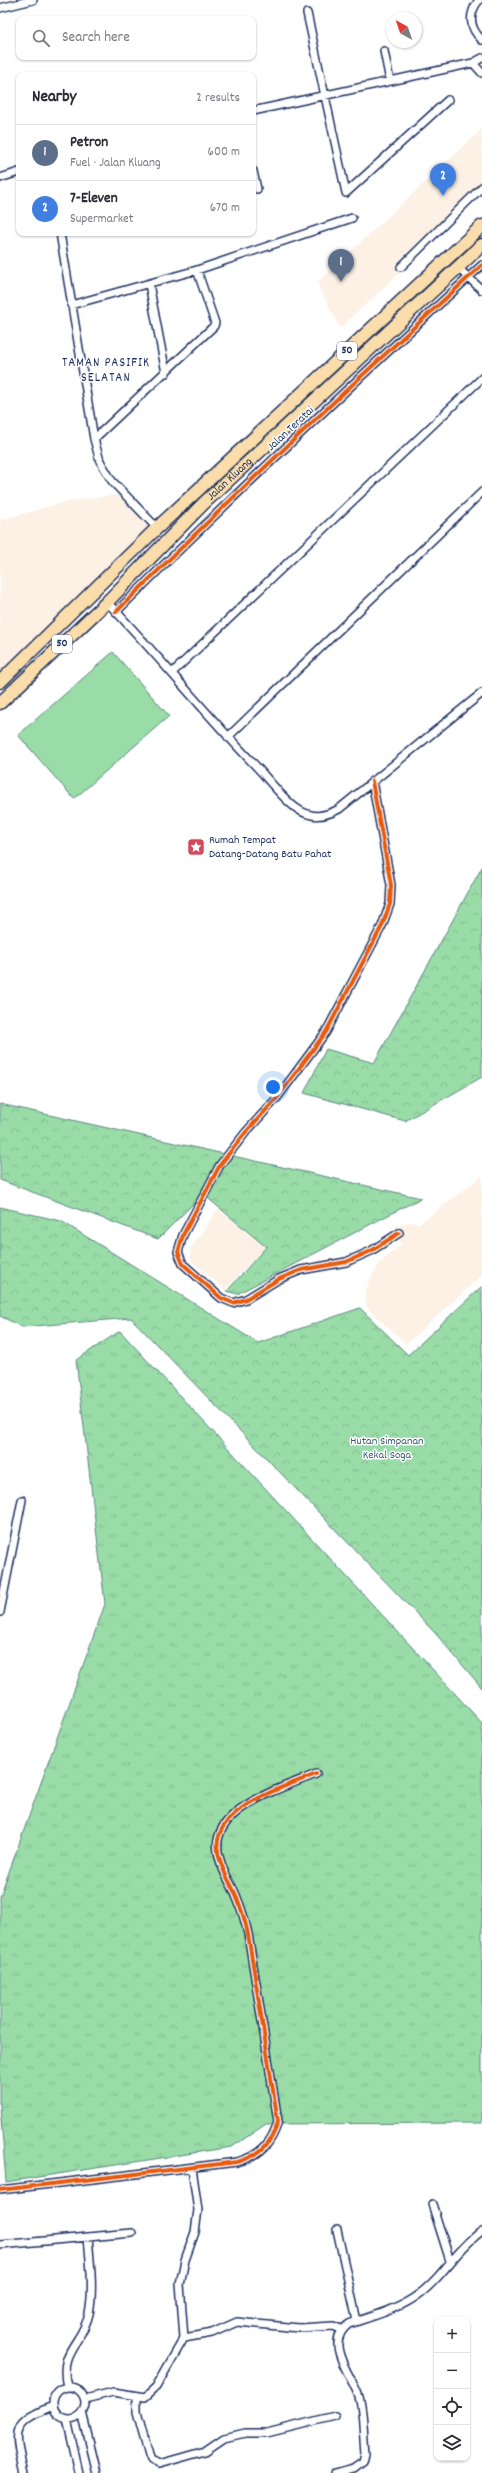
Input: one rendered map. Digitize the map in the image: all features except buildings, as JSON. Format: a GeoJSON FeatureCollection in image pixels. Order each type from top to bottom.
{"type":"FeatureCollection","features":[{"type":"Feature","properties":{"kind":"highway","name":"Jalan Kluang"},"geometry":{"type":"LineString","coordinates":[[0,682],[157,528],[482,226]]}},
{"type":"Feature","properties":{"kind":"highway","name":"Jalan Kluang"},"geometry":{"type":"LineString","coordinates":[[0,703],[107,602],[204,503],[324,404],[457,267],[482,245]]}},
{"type":"Feature","properties":{"kind":"highway"},"geometry":{"type":"LineString","coordinates":[[74,611],[92,601],[107,602]]}},
{"type":"Feature","properties":{"kind":"street"},"geometry":{"type":"LineString","coordinates":[[0,8],[33,0]]}},
{"type":"Feature","properties":{"kind":"street"},"geometry":{"type":"LineString","coordinates":[[479,0],[473,8],[471,24],[474,33],[482,40]]}},
{"type":"Feature","properties":{"kind":"street"},"geometry":{"type":"LineString","coordinates":[[307,13],[346,192],[448,100]]}},
{"type":"Feature","properties":{"kind":"street"},"geometry":{"type":"LineString","coordinates":[[384,51],[390,81]]}},
{"type":"Feature","properties":{"kind":"street"},"geometry":{"type":"LineString","coordinates":[[256,110],[473,63],[482,58]]}},
{"type":"Feature","properties":{"kind":"street"},"geometry":{"type":"LineString","coordinates":[[473,63],[482,73]]}},
{"type":"Feature","properties":{"kind":"street"},"geometry":{"type":"LineString","coordinates":[[0,178],[16,173]]}},
{"type":"Feature","properties":{"kind":"street"},"geometry":{"type":"LineString","coordinates":[[401,267],[482,187]]}},
{"type":"Feature","properties":{"kind":"street"},"geometry":{"type":"LineString","coordinates":[[71,306],[197,270],[352,218]]}},
{"type":"Feature","properties":{"kind":"street"},"geometry":{"type":"LineString","coordinates":[[60,236],[94,439],[100,461],[112,481],[157,528]]}},
{"type":"Feature","properties":{"kind":"street","name":"Jalan Teratai"},"geometry":{"type":"LineString","coordinates":[[116,612],[324,404],[381,356],[482,265]]}},
{"type":"Feature","properties":{"kind":"street"},"geometry":{"type":"LineString","coordinates":[[457,267],[482,290]]}},
{"type":"Feature","properties":{"kind":"street"},"geometry":{"type":"LineString","coordinates":[[94,439],[166,373],[211,329],[215,323],[197,270]]}},
{"type":"Feature","properties":{"kind":"street"},"geometry":{"type":"LineString","coordinates":[[149,284],[166,373]]}},
{"type":"Feature","properties":{"kind":"street"},"geometry":{"type":"LineString","coordinates":[[173,672],[482,378]]}},
{"type":"Feature","properties":{"kind":"street"},"geometry":{"type":"LineString","coordinates":[[228,737],[482,492]]}},
{"type":"Feature","properties":{"kind":"street"},"geometry":{"type":"LineString","coordinates":[[107,602],[173,672],[228,737],[296,808],[311,816],[325,816],[339,809],[482,693]]}},
{"type":"Feature","properties":{"kind":"street"},"geometry":{"type":"LineString","coordinates":[[372,781],[391,885],[390,904],[382,926],[326,1032],[278,1098],[246,1132],[220,1165],[183,1236],[178,1252],[183,1264],[221,1298],[233,1302],[246,1299],[279,1278],[301,1270],[346,1262],[371,1251],[399,1233]]}},
{"type":"Feature","properties":{"kind":"street"},"geometry":{"type":"LineString","coordinates":[[0,1612],[22,1500]]}},
{"type":"Feature","properties":{"kind":"street"},"geometry":{"type":"LineString","coordinates":[[0,2190],[237,2162],[252,2158],[264,2148],[274,2135],[278,2121],[248,1934],[241,1907],[219,1860],[218,1850],[221,1832],[230,1817],[243,1805],[316,1774]]}},
{"type":"Feature","properties":{"kind":"street"},"geometry":{"type":"LineString","coordinates":[[85,2399],[113,2392],[137,2398],[145,2397],[156,2387],[184,2338],[180,2284],[185,2260],[195,2232],[198,2210],[192,2168]]}},
{"type":"Feature","properties":{"kind":"street"},"geometry":{"type":"LineString","coordinates":[[432,2204],[450,2261]]}},
{"type":"Feature","properties":{"kind":"street"},"geometry":{"type":"LineString","coordinates":[[337,2230],[357,2322]]}},
{"type":"Feature","properties":{"kind":"street"},"geometry":{"type":"LineString","coordinates":[[184,2338],[212,2334],[237,2322],[299,2328],[333,2326],[341,2329],[412,2299],[437,2278],[450,2261],[482,2231]]}},
{"type":"Feature","properties":{"kind":"street"},"geometry":{"type":"LineString","coordinates":[[0,2245],[132,2233]]}},
{"type":"Feature","properties":{"kind":"street"},"geometry":{"type":"LineString","coordinates":[[67,2387],[64,2371],[65,2359],[86,2321],[90,2306],[88,2237]]}},
{"type":"Feature","properties":{"kind":"street"},"geometry":{"type":"LineString","coordinates":[[335,2473],[353,2468],[363,2461],[365,2452],[359,2397],[346,2373],[338,2349],[338,2339],[341,2329]]}},
{"type":"Feature","properties":{"kind":"street"},"geometry":{"type":"LineString","coordinates":[[67,2387],[80,2391],[85,2399],[82,2412],[97,2473]]}},
{"type":"Feature","properties":{"kind":"street"},"geometry":{"type":"LineString","coordinates":[[67,2387],[55,2396],[53,2406],[58,2414],[67,2419],[76,2418],[82,2412]]}},
{"type":"Feature","properties":{"kind":"street"},"geometry":{"type":"LineString","coordinates":[[137,2398],[137,2412],[149,2455],[151,2460],[159,2464],[205,2451],[224,2438],[245,2432],[267,2433],[335,2416]]}},
{"type":"Feature","properties":{"kind":"street"},"geometry":{"type":"LineString","coordinates":[[24,2473],[16,2435],[19,2428],[32,2414],[53,2406]]}},
{"type":"Feature","properties":{"kind":"street"},"geometry":{"type":"LineString","coordinates":[[67,2419],[79,2473]]}},
{"type":"Feature","properties":{"kind":"shaded area"},"geometry":{"type":"Polygon","coordinates":[[[482,129],[482,192],[403,270],[340,328],[317,283],[482,129]]]}},
{"type":"Feature","properties":{"kind":"shaded area"},"geometry":{"type":"Polygon","coordinates":[[[120,494],[152,531],[0,678],[0,520],[65,502],[120,494]]]}},
{"type":"Feature","properties":{"kind":"shaded area"},"geometry":{"type":"Polygon","coordinates":[[[482,1176],[482,1275],[406,1344],[367,1308],[365,1294],[370,1279],[380,1263],[401,1244],[396,1226],[409,1222],[420,1223],[482,1176]]]}},
{"type":"Feature","properties":{"kind":"shaded area"},"geometry":{"type":"Polygon","coordinates":[[[218,1209],[265,1247],[225,1290],[191,1261],[190,1249],[218,1209]]]}},
{"type":"Feature","properties":{"kind":"green space"},"geometry":{"type":"Polygon","coordinates":[[[113,652],[169,716],[74,799],[18,735],[113,652]]]}},
{"type":"Feature","properties":{"kind":"green space"},"geometry":{"type":"Polygon","coordinates":[[[482,867],[482,1077],[405,1121],[304,1093],[326,1049],[374,1063],[482,867]]]}},
{"type":"Feature","properties":{"kind":"green space"},"geometry":{"type":"Polygon","coordinates":[[[0,1104],[421,1198],[237,1294],[227,1291],[266,1247],[203,1194],[158,1239],[0,1180],[0,1104]]]}},
{"type":"Feature","properties":{"kind":"green space","name":"Hutan Simpanan Kekal Soga"},"geometry":{"type":"Polygon","coordinates":[[[0,1207],[61,1221],[258,1343],[360,1308],[408,1355],[482,1286],[482,1688],[435,1633],[131,1318],[22,1327],[0,1316],[0,1207]]]}},
{"type":"Feature","properties":{"kind":"green space"},"geometry":{"type":"Polygon","coordinates":[[[120,1331],[482,1723],[482,2123],[266,2124],[232,2147],[6,2182],[0,2106],[0,1897],[105,1604],[76,1360],[120,1331]]]}},
{"type":"Feature","properties":{"kind":"cycle path"},"geometry":{"type":"LineString","coordinates":[[116,612],[297,437],[482,265]]}},
{"type":"Feature","properties":{"kind":"cycle path"},"geometry":{"type":"LineString","coordinates":[[372,781],[391,885],[390,904],[382,926],[326,1032],[277,1098],[246,1132],[220,1165],[183,1235],[178,1252],[183,1264],[221,1298],[233,1303],[246,1299],[279,1279],[301,1270],[346,1262],[371,1251],[399,1233]]}},
{"type":"Feature","properties":{"kind":"cycle path"},"geometry":{"type":"LineString","coordinates":[[0,2190],[237,2162],[252,2156],[264,2148],[272,2136],[278,2121],[248,1934],[239,1903],[221,1864],[218,1843],[223,1827],[234,1815],[249,1804],[266,1794],[316,1774]]}},
{"type":"Feature","properties":{"kind":"place","name":"7-Eleven"},"geometry":{"type":"Point","coordinates":[443,196]}},
{"type":"Feature","properties":{"kind":"place","name":"Petron"},"geometry":{"type":"Point","coordinates":[341,282]}},
{"type":"Feature","properties":{"kind":"place","name":"Rumah Tempat Datang-Datang Batu Pahat"},"geometry":{"type":"Point","coordinates":[196,847]}},
{"type":"Feature","properties":{"kind":"district","name":"TAMAN PASIFIK SELATAN"},"geometry":{"type":"Point","coordinates":[106,370]}}]}
